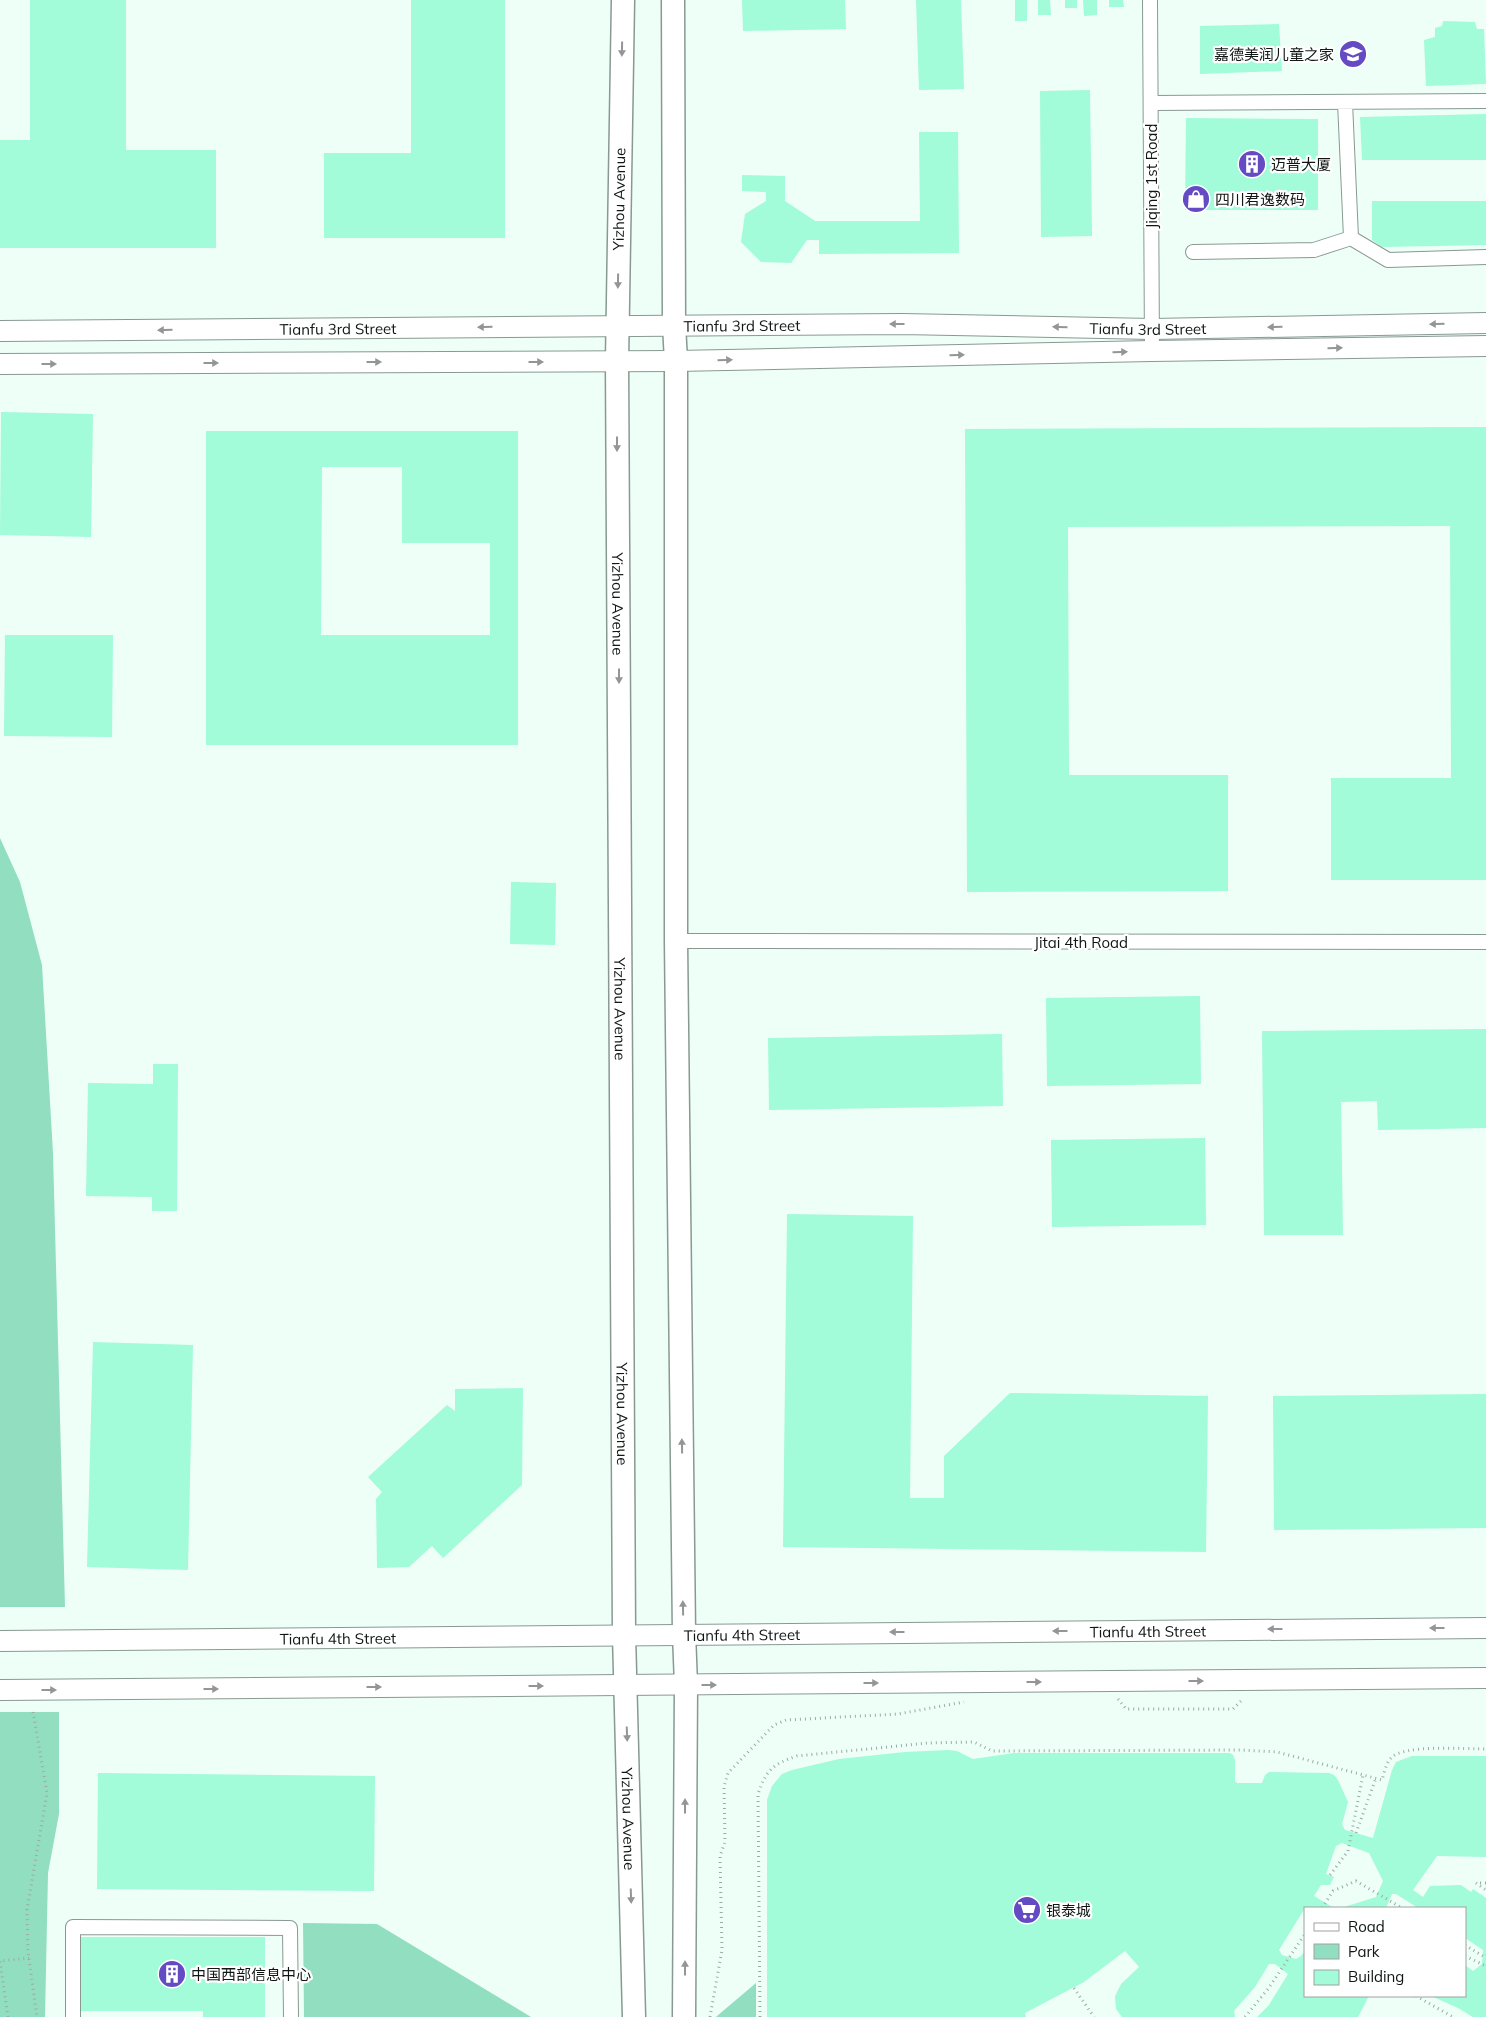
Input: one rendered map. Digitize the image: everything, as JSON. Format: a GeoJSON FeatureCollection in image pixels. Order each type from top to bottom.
{"type":"FeatureCollection","features":[{"type":"Feature","properties":{"kind":"main road","name":"Yizhou Avenue"},"geometry":{"type":"LineString","coordinates":[[623,0],[617,361],[624,1634],[634,2017]]}},
{"type":"Feature","properties":{"kind":"main road"},"geometry":{"type":"LineString","coordinates":[[673,0],[674,325],[676,361],[676,942],[686,1685],[684,2017]]}},
{"type":"Feature","properties":{"kind":"street","name":"Jiqing 1st Road"},"geometry":{"type":"LineString","coordinates":[[1150,0],[1152,351]]}},
{"type":"Feature","properties":{"kind":"street"},"geometry":{"type":"LineString","coordinates":[[1151,103],[1486,101]]}},
{"type":"Feature","properties":{"kind":"street"},"geometry":{"type":"LineString","coordinates":[[1345,102],[1351,238]]}},
{"type":"Feature","properties":{"kind":"street"},"geometry":{"type":"LineString","coordinates":[[1193,252],[1314,250],[1351,238],[1388,260],[1486,257]]}},
{"type":"Feature","properties":{"kind":"street","name":"Tianfu 3rd Street"},"geometry":{"type":"LineString","coordinates":[[0,331],[902,324],[1152,329],[1486,323]]}},
{"type":"Feature","properties":{"kind":"street","name":"Tianfu 3rd Street"},"geometry":{"type":"LineString","coordinates":[[0,364],[676,361],[1486,346]]}},
{"type":"Feature","properties":{"kind":"street","name":"Jitai 4th Road"},"geometry":{"type":"LineString","coordinates":[[676,942],[1486,942]]}},
{"type":"Feature","properties":{"kind":"street","name":"Tianfu 4th Street"},"geometry":{"type":"LineString","coordinates":[[0,1640],[1486,1628]]}},
{"type":"Feature","properties":{"kind":"street"},"geometry":{"type":"LineString","coordinates":[[0,1690],[1486,1678]]}},
{"type":"Feature","properties":{"kind":"street"},"geometry":{"type":"LineString","coordinates":[[73,2017],[73,1927],[290,1928],[291,2017]]}},
{"type":"Feature","properties":{"kind":"path"},"geometry":{"type":"LineString","coordinates":[[1109,1699],[1119,1699],[1126,1708],[1233,1708],[1241,1699],[1251,1699]]}},
{"type":"Feature","properties":{"kind":"path"},"geometry":{"type":"LineString","coordinates":[[710,2017],[722,1950],[720,1856],[725,1842],[724,1786],[728,1773],[774,1725],[786,1720],[898,1714],[968,1702]]}},
{"type":"Feature","properties":{"kind":"path"},"geometry":{"type":"LineString","coordinates":[[33,1712],[47,1793],[27,1910],[29,1958],[37,2017]]}},
{"type":"Feature","properties":{"kind":"path"},"geometry":{"type":"LineString","coordinates":[[760,2017],[758,1794],[769,1770],[779,1762],[806,1755],[928,1743],[974,1742],[992,1751],[1242,1750],[1277,1752],[1382,1780],[1390,1759],[1398,1753],[1414,1749],[1486,1749]]}},
{"type":"Feature","properties":{"kind":"path"},"geometry":{"type":"LineString","coordinates":[[1330,1875],[1348,1850],[1363,1775]]}},
{"type":"Feature","properties":{"kind":"path"},"geometry":{"type":"LineString","coordinates":[[1356,1833],[1376,1778]]}},
{"type":"Feature","properties":{"kind":"path"},"geometry":{"type":"LineString","coordinates":[[1323,1907],[1333,1891],[1356,1881],[1400,1907]]}},
{"type":"Feature","properties":{"kind":"path"},"geometry":{"type":"LineString","coordinates":[[1486,1883],[1476,1883],[1486,1890]]}},
{"type":"Feature","properties":{"kind":"path"},"geometry":{"type":"LineString","coordinates":[[1245,2017],[1268,1989],[1304,1935]]}},
{"type":"Feature","properties":{"kind":"path"},"geometry":{"type":"LineString","coordinates":[[1466,1946],[1486,1958]]}},
{"type":"Feature","properties":{"kind":"path"},"geometry":{"type":"LineString","coordinates":[[1466,1956],[1486,1966]]}},
{"type":"Feature","properties":{"kind":"path"},"geometry":{"type":"LineString","coordinates":[[8,2017],[0,1960],[29,1958]]}},
{"type":"Feature","properties":{"kind":"path"},"geometry":{"type":"LineString","coordinates":[[1074,1988],[1094,2017]]}},
{"type":"Feature","properties":{"kind":"path"},"geometry":{"type":"LineString","coordinates":[[1418,1997],[1453,2017]]}},
{"type":"Feature","properties":{"kind":"green space"},"geometry":{"type":"Polygon","coordinates":[[[0,838],[20,882],[42,965],[53,1153],[65,1607],[0,1607],[0,838]]]}},
{"type":"Feature","properties":{"kind":"green space"},"geometry":{"type":"Polygon","coordinates":[[[0,1712],[59,1712],[59,1814],[48,1873],[45,2017],[0,2017],[0,1712]]]}},
{"type":"Feature","properties":{"kind":"green space"},"geometry":{"type":"Polygon","coordinates":[[[303,1923],[377,1924],[531,2017],[304,2017],[303,1923]]]}},
{"type":"Feature","properties":{"kind":"green space"},"geometry":{"type":"Polygon","coordinates":[[[756,1983],[756,2017],[716,2017],[717,2016],[756,1983]]]}},
{"type":"Feature","properties":{"kind":"building"},"geometry":{"type":"Polygon","coordinates":[[[30,0],[126,0],[126,150],[216,150],[216,248],[0,248],[0,140],[30,140],[30,0]]]}},
{"type":"Feature","properties":{"kind":"building"},"geometry":{"type":"Polygon","coordinates":[[[411,0],[505,0],[505,238],[324,238],[324,153],[411,153],[411,0]]]}},
{"type":"Feature","properties":{"kind":"building"},"geometry":{"type":"Polygon","coordinates":[[[742,0],[845,0],[846,29],[743,31],[742,0]]]}},
{"type":"Feature","properties":{"kind":"building"},"geometry":{"type":"Polygon","coordinates":[[[916,0],[961,0],[964,89],[919,90],[916,0]]]}},
{"type":"Feature","properties":{"kind":"building"},"geometry":{"type":"Polygon","coordinates":[[[1015,0],[1027,0],[1027,21],[1015,21],[1015,0]]]}},
{"type":"Feature","properties":{"kind":"building"},"geometry":{"type":"Polygon","coordinates":[[[1038,0],[1050,0],[1051,15],[1038,15],[1038,0]]]}},
{"type":"Feature","properties":{"kind":"building"},"geometry":{"type":"Polygon","coordinates":[[[1065,0],[1077,0],[1077,8],[1065,8],[1065,0]]]}},
{"type":"Feature","properties":{"kind":"building"},"geometry":{"type":"Polygon","coordinates":[[[1083,0],[1097,0],[1097,15],[1084,16],[1083,0]]]}},
{"type":"Feature","properties":{"kind":"building"},"geometry":{"type":"Polygon","coordinates":[[[1109,0],[1123,0],[1124,7],[1109,7],[1109,0]]]}},
{"type":"Feature","properties":{"kind":"building"},"geometry":{"type":"Polygon","coordinates":[[[1443,21],[1475,22],[1477,29],[1484,29],[1486,84],[1426,86],[1424,40],[1435,37],[1435,28],[1442,26],[1443,21]]]}},
{"type":"Feature","properties":{"kind":"building"},"geometry":{"type":"Polygon","coordinates":[[[1279,24],[1282,71],[1200,74],[1200,26],[1279,24]]]}},
{"type":"Feature","properties":{"kind":"building"},"geometry":{"type":"Polygon","coordinates":[[[1090,90],[1092,236],[1041,237],[1040,91],[1090,90]]]}},
{"type":"Feature","properties":{"kind":"building"},"geometry":{"type":"Polygon","coordinates":[[[1486,114],[1486,160],[1362,160],[1360,117],[1486,114]]]}},
{"type":"Feature","properties":{"kind":"building","name":"迈普大厦"},"geometry":{"type":"Polygon","coordinates":[[[1186,118],[1318,119],[1318,210],[1185,210],[1186,118]]]}},
{"type":"Feature","properties":{"kind":"building"},"geometry":{"type":"Polygon","coordinates":[[[919,132],[958,132],[959,253],[819,254],[819,240],[807,240],[791,263],[761,262],[741,242],[745,214],[766,201],[766,192],[742,191],[742,175],[785,176],[785,201],[815,221],[920,221],[919,132]]]}},
{"type":"Feature","properties":{"kind":"building"},"geometry":{"type":"Polygon","coordinates":[[[1372,201],[1486,201],[1486,245],[1382,247],[1372,240],[1372,201]]]}},
{"type":"Feature","properties":{"kind":"building"},"geometry":{"type":"Polygon","coordinates":[[[1,412],[93,414],[91,537],[0,535],[1,412]]]}},
{"type":"Feature","properties":{"kind":"building"},"geometry":{"type":"Polygon","coordinates":[[[1486,427],[1486,880],[1331,880],[1331,778],[1451,778],[1450,526],[1068,527],[1069,775],[1228,775],[1228,891],[967,892],[965,429],[1486,427]]]}},
{"type":"Feature","properties":{"kind":"building"},"geometry":{"type":"Polygon","coordinates":[[[206,431],[518,431],[518,745],[206,745],[206,431]],[[322,467],[321,635],[490,635],[490,543],[402,543],[402,467],[322,467]]]}},
{"type":"Feature","properties":{"kind":"building"},"geometry":{"type":"Polygon","coordinates":[[[5,635],[113,635],[112,737],[4,736],[5,635]]]}},
{"type":"Feature","properties":{"kind":"building"},"geometry":{"type":"Polygon","coordinates":[[[511,882],[556,883],[555,945],[510,944],[511,882]]]}},
{"type":"Feature","properties":{"kind":"building"},"geometry":{"type":"Polygon","coordinates":[[[1200,996],[1201,1084],[1047,1086],[1046,998],[1200,996]]]}},
{"type":"Feature","properties":{"kind":"building"},"geometry":{"type":"Polygon","coordinates":[[[1486,1029],[1486,1128],[1378,1130],[1377,1101],[1341,1102],[1343,1235],[1264,1235],[1262,1031],[1486,1029]]]}},
{"type":"Feature","properties":{"kind":"building"},"geometry":{"type":"Polygon","coordinates":[[[1002,1034],[1003,1106],[769,1110],[768,1038],[1002,1034]]]}},
{"type":"Feature","properties":{"kind":"building"},"geometry":{"type":"Polygon","coordinates":[[[153,1064],[178,1064],[177,1211],[152,1211],[152,1197],[86,1196],[88,1083],[153,1084],[153,1064]]]}},
{"type":"Feature","properties":{"kind":"building"},"geometry":{"type":"Polygon","coordinates":[[[1205,1138],[1206,1225],[1052,1227],[1051,1140],[1205,1138]]]}},
{"type":"Feature","properties":{"kind":"building"},"geometry":{"type":"Polygon","coordinates":[[[787,1214],[913,1216],[910,1498],[944,1498],[944,1456],[1010,1393],[1208,1396],[1206,1552],[783,1547],[787,1214]]]}},
{"type":"Feature","properties":{"kind":"building"},"geometry":{"type":"Polygon","coordinates":[[[93,1342],[193,1345],[188,1570],[87,1567],[93,1342]]]}},
{"type":"Feature","properties":{"kind":"building"},"geometry":{"type":"Polygon","coordinates":[[[523,1388],[522,1485],[443,1558],[432,1546],[409,1567],[377,1568],[376,1499],[382,1492],[368,1477],[447,1405],[455,1411],[455,1389],[523,1388]]]}},
{"type":"Feature","properties":{"kind":"building"},"geometry":{"type":"Polygon","coordinates":[[[1486,1394],[1486,1528],[1274,1530],[1273,1396],[1486,1394]]]}},
{"type":"Feature","properties":{"kind":"building","name":"银泰城"},"geometry":{"type":"Polygon","coordinates":[[[948,1750],[957,1751],[973,1759],[1014,1753],[1230,1753],[1235,1760],[1235,1781],[1237,1783],[1262,1783],[1265,1775],[1269,1772],[1329,1773],[1334,1775],[1348,1802],[1342,1824],[1345,1830],[1373,1838],[1392,1770],[1396,1762],[1412,1756],[1486,1756],[1486,1857],[1437,1856],[1413,1890],[1423,1897],[1430,1886],[1461,1885],[1471,1892],[1473,1889],[1486,1898],[1486,2017],[1473,2017],[1433,1997],[1466,1997],[1466,1966],[1473,1971],[1482,1964],[1483,1950],[1466,1939],[1466,1907],[1416,1907],[1396,1894],[1392,1894],[1386,1907],[1344,1907],[1376,1897],[1383,1881],[1369,1853],[1342,1843],[1336,1846],[1326,1874],[1334,1877],[1330,1885],[1321,1885],[1314,1896],[1332,1907],[1304,1907],[1279,1950],[1282,1955],[1296,1959],[1304,1952],[1304,1997],[1368,1997],[1358,2017],[1257,2017],[1269,2005],[1288,1974],[1275,1964],[1269,1964],[1255,1987],[1234,2011],[1235,2017],[1122,2017],[1116,2009],[1115,1996],[1121,1984],[1139,1967],[1125,1951],[1084,1982],[1025,2013],[1026,2017],[767,2017],[767,1800],[772,1786],[782,1774],[792,1770],[839,1759],[905,1752],[948,1750]]]}},
{"type":"Feature","properties":{"kind":"building"},"geometry":{"type":"Polygon","coordinates":[[[98,1773],[375,1776],[374,1891],[97,1889],[98,1773]]]}},
{"type":"Feature","properties":{"kind":"building","name":"中国西部信息中心"},"geometry":{"type":"Polygon","coordinates":[[[78,1937],[265,1937],[265,2017],[203,2017],[203,2011],[78,2011],[78,1937]]]}},
{"type":"Feature","properties":{"kind":"place","name":"嘉德美润儿童之家"},"geometry":{"type":"Point","coordinates":[1353,54]}},
{"type":"Feature","properties":{"kind":"place","name":"迈普大厦"},"geometry":{"type":"Point","coordinates":[1252,164]}},
{"type":"Feature","properties":{"kind":"place","name":"四川君逸数码"},"geometry":{"type":"Point","coordinates":[1196,199]}},
{"type":"Feature","properties":{"kind":"place","name":"银泰城"},"geometry":{"type":"Point","coordinates":[1027,1910]}},
{"type":"Feature","properties":{"kind":"place","name":"中国西部信息中心"},"geometry":{"type":"Point","coordinates":[172,1974]}}]}
